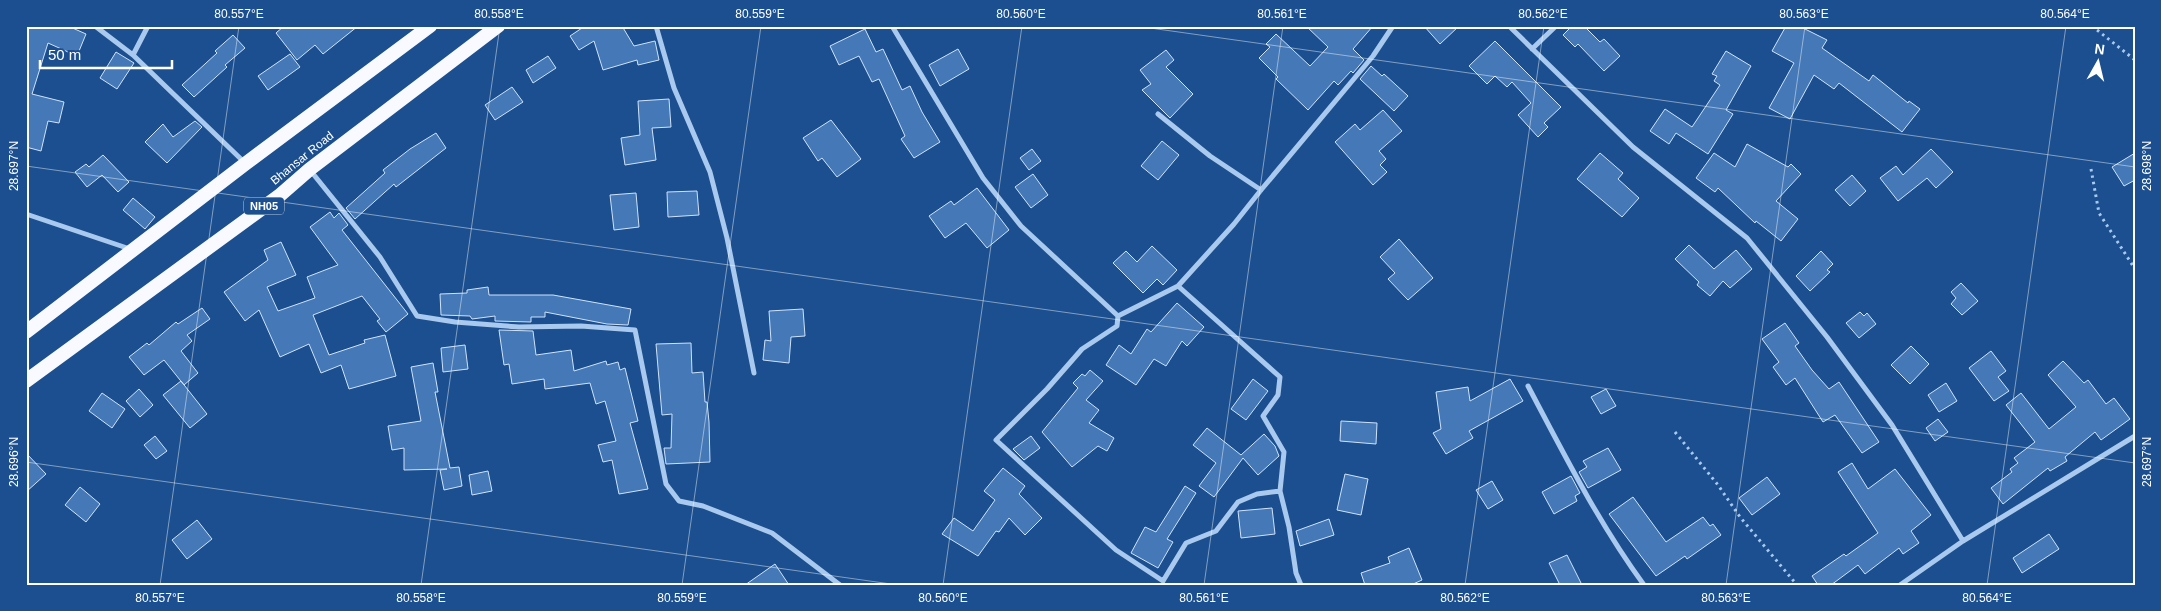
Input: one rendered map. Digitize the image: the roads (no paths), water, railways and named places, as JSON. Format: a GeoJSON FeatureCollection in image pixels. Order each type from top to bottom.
{"type":"FeatureCollection","features":[{"type":"Feature","properties":{"kind":"highway"},"geometry":{"type":"LineString","coordinates":[[26,332],[245,164],[430,26]]}},
{"type":"Feature","properties":{"kind":"highway","name":"Bhansar Road"},"geometry":{"type":"LineString","coordinates":[[26,380],[279,196],[310,169],[498,26]]}},
{"type":"Feature","properties":{"kind":"street"},"geometry":{"type":"LineString","coordinates":[[95,26],[133,54],[245,164]]}},
{"type":"Feature","properties":{"kind":"street"},"geometry":{"type":"LineString","coordinates":[[133,54],[148,26]]}},
{"type":"Feature","properties":{"kind":"street"},"geometry":{"type":"LineString","coordinates":[[656,26],[674,88],[710,172],[727,238],[754,373]]}},
{"type":"Feature","properties":{"kind":"street"},"geometry":{"type":"LineString","coordinates":[[892,26],[983,178],[1021,226],[1118,316]]}},
{"type":"Feature","properties":{"kind":"street"},"geometry":{"type":"LineString","coordinates":[[1118,316],[1178,286],[1234,224],[1373,56],[1393,26]]}},
{"type":"Feature","properties":{"kind":"street"},"geometry":{"type":"LineString","coordinates":[[1509,26],[1633,147],[1747,238],[1827,337],[1892,425],[1963,541]]}},
{"type":"Feature","properties":{"kind":"street"},"geometry":{"type":"LineString","coordinates":[[1532,49],[1556,26]]}},
{"type":"Feature","properties":{"kind":"street"},"geometry":{"type":"LineString","coordinates":[[1158,114],[1210,156],[1261,190]]}},
{"type":"Feature","properties":{"kind":"street"},"geometry":{"type":"LineString","coordinates":[[310,169],[380,257],[417,316],[455,322],[519,327],[581,326],[635,330],[666,484],[679,501],[703,506],[772,533],[840,585]]}},
{"type":"Feature","properties":{"kind":"street"},"geometry":{"type":"LineString","coordinates":[[26,214],[134,250]]}},
{"type":"Feature","properties":{"kind":"street"},"geometry":{"type":"LineString","coordinates":[[1178,286],[1280,377],[1278,394],[1263,416],[1284,452],[1280,491],[1289,527],[1296,573],[1301,585]]}},
{"type":"Feature","properties":{"kind":"street"},"geometry":{"type":"LineString","coordinates":[[1118,316],[1117,326],[1082,349],[1047,389],[996,440],[1116,550],[1163,581],[1186,543],[1216,531],[1238,502],[1257,494],[1280,491]]}},
{"type":"Feature","properties":{"kind":"street"},"geometry":{"type":"LineString","coordinates":[[1528,386],[1590,506],[1644,585]]}},
{"type":"Feature","properties":{"kind":"street"},"geometry":{"type":"LineString","coordinates":[[1900,585],[1963,541],[2135,436]]}}]}
